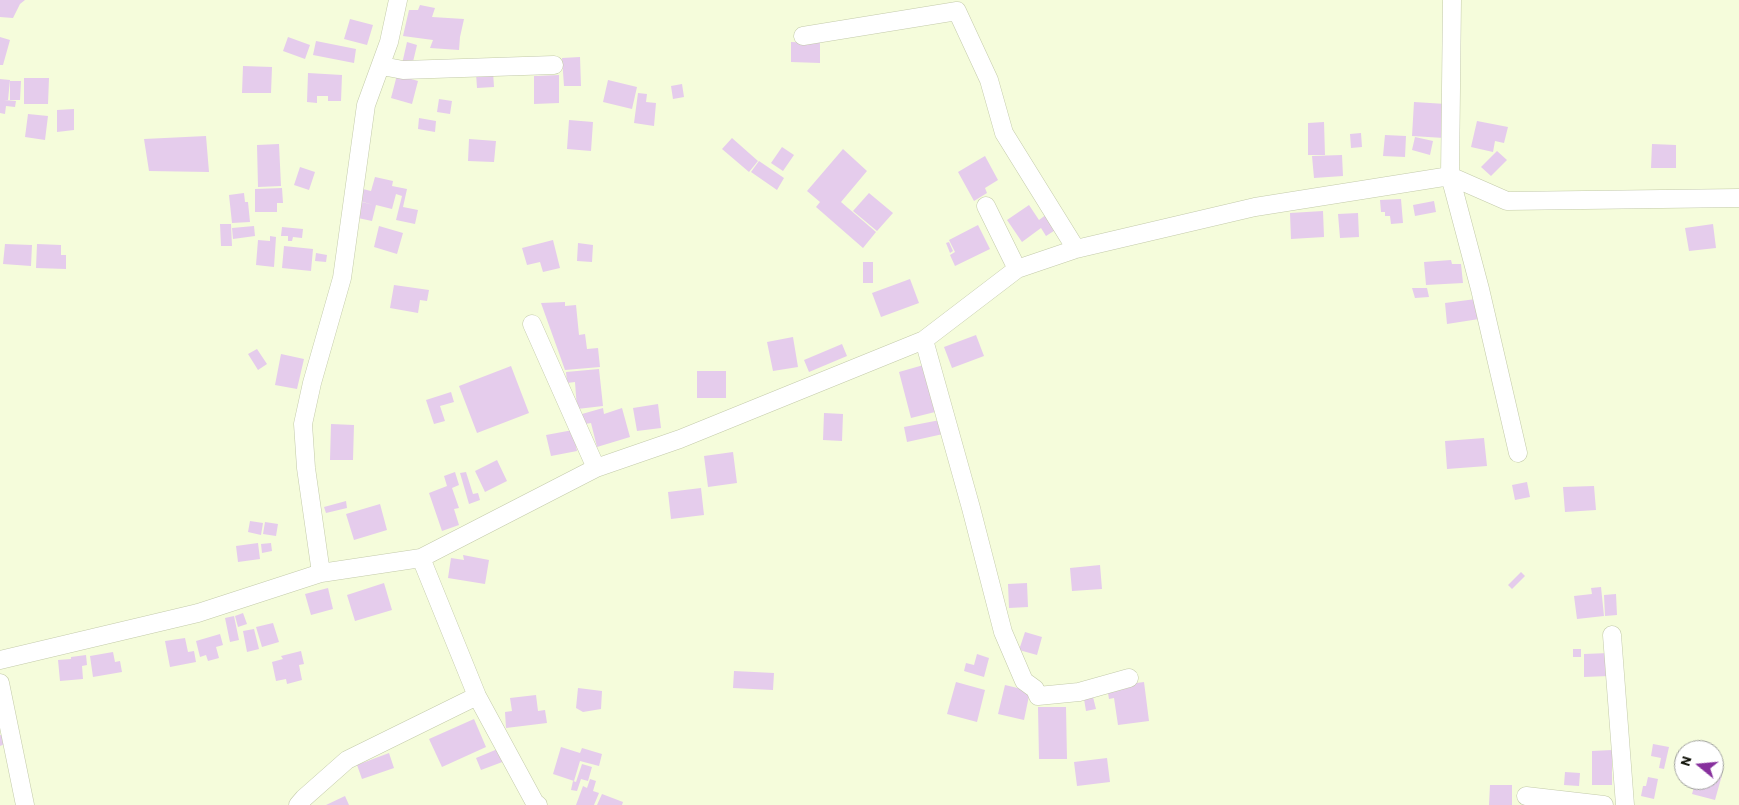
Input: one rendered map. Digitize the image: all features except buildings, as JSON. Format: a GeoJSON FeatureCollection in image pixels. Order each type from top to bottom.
{"type":"FeatureCollection","features":[{"type":"Feature","properties":{"kind":"street"},"geometry":{"type":"LineString","coordinates":[[321,573],[306,468],[303,424],[312,383],[342,278],[366,105],[390,42],[398,0]]}},
{"type":"Feature","properties":{"kind":"street"},"geometry":{"type":"LineString","coordinates":[[1452,0],[1450,176],[1480,289],[1518,453]]}},
{"type":"Feature","properties":{"kind":"street"},"geometry":{"type":"LineString","coordinates":[[803,36],[958,12],[990,80],[1004,133],[1076,249]]}},
{"type":"Feature","properties":{"kind":"street"},"geometry":{"type":"LineString","coordinates":[[382,66],[403,70],[554,65]]}},
{"type":"Feature","properties":{"kind":"street"},"geometry":{"type":"LineString","coordinates":[[0,660],[198,613],[321,573],[421,558],[596,468],[680,439],[924,340],[1018,268],[1076,249],[1255,207],[1450,176],[1507,201],[1739,198]]}},
{"type":"Feature","properties":{"kind":"street"},"geometry":{"type":"LineString","coordinates":[[986,206],[1018,268]]}},
{"type":"Feature","properties":{"kind":"street"},"geometry":{"type":"LineString","coordinates":[[532,324],[596,468]]}},
{"type":"Feature","properties":{"kind":"street"},"geometry":{"type":"LineString","coordinates":[[924,340],[1003,632],[1024,681],[1035,689],[1038,696],[1079,692],[1129,678]]}},
{"type":"Feature","properties":{"kind":"street"},"geometry":{"type":"LineString","coordinates":[[421,558],[477,696],[535,803],[538,805]]}},
{"type":"Feature","properties":{"kind":"street"},"geometry":{"type":"LineString","coordinates":[[1612,635],[1625,805]]}},
{"type":"Feature","properties":{"kind":"street"},"geometry":{"type":"LineString","coordinates":[[0,683],[25,805]]}},
{"type":"Feature","properties":{"kind":"street"},"geometry":{"type":"LineString","coordinates":[[298,805],[347,760],[477,696]]}},
{"type":"Feature","properties":{"kind":"street"},"geometry":{"type":"LineString","coordinates":[[1526,796],[1604,805]]}}]}
